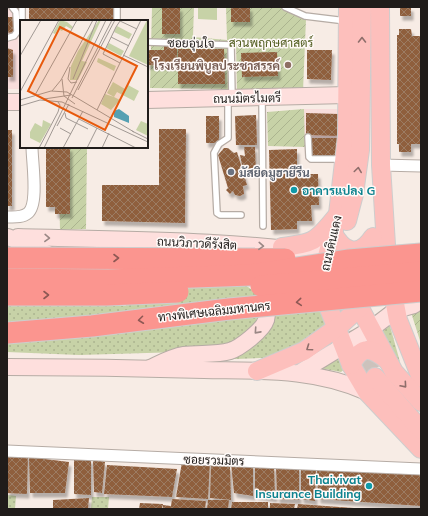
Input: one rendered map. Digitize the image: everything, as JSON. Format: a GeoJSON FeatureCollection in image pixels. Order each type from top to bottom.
{"type":"FeatureCollection","features":[{"type":"Feature","properties":{"kind":"highway"},"geometry":{"type":"LineString","coordinates":[[7,279],[108,280],[251,275],[349,260],[421,254]]}},
{"type":"Feature","properties":{"kind":"highway"},"geometry":{"type":"LineString","coordinates":[[7,258],[349,260]]}},
{"type":"Feature","properties":{"kind":"highway","name":"ทางพิเศษเฉลิมมหานคร"},"geometry":{"type":"LineString","coordinates":[[7,295],[106,295],[206,291],[421,272]]}},
{"type":"Feature","properties":{"kind":"highway","name":"ทางพิเศษเฉลิมมหานคร"},"geometry":{"type":"LineString","coordinates":[[7,333],[92,326],[229,309],[419,300]]}},
{"type":"Feature","properties":{"kind":"main road","name":"ถนนดินแดง"},"geometry":{"type":"LineString","coordinates":[[362,7],[360,150],[354,194],[333,233],[323,272],[328,306],[351,365],[421,430]]}},
{"type":"Feature","properties":{"kind":"main road"},"geometry":{"type":"LineString","coordinates":[[257,371],[304,351],[336,328],[360,307],[378,261],[381,165],[380,7]]}},
{"type":"Feature","properties":{"kind":"main road","name":"ถนนดินแดง"},"geometry":{"type":"LineString","coordinates":[[342,218],[347,136],[348,14]]}},
{"type":"Feature","properties":{"kind":"main road","name":"ถนนมิตรไมตรี"},"geometry":{"type":"LineString","coordinates":[[148,100],[347,95]]}},
{"type":"Feature","properties":{"kind":"main road"},"geometry":{"type":"LineString","coordinates":[[7,102],[20,102]]}},
{"type":"Feature","properties":{"kind":"main road"},"geometry":{"type":"LineString","coordinates":[[381,165],[374,237],[378,261],[411,355],[421,378]]}},
{"type":"Feature","properties":{"kind":"main road"},"geometry":{"type":"LineString","coordinates":[[282,247],[310,243],[342,218]]}},
{"type":"Feature","properties":{"kind":"main road"},"geometry":{"type":"LineString","coordinates":[[333,233],[340,246],[349,250],[360,249],[367,246],[374,237]]}},
{"type":"Feature","properties":{"kind":"main road"},"geometry":{"type":"LineString","coordinates":[[8,237],[74,265],[99,271],[122,274],[204,272],[294,267],[332,274],[347,285],[387,360],[398,377],[421,402]]}},
{"type":"Feature","properties":{"kind":"main road","name":"ถนนวิภาวดีรังสิต"},"geometry":{"type":"LineString","coordinates":[[8,237],[198,242],[282,247],[378,261],[421,260]]}},
{"type":"Feature","properties":{"kind":"main road"},"geometry":{"type":"LineString","coordinates":[[150,368],[167,360],[183,355],[230,351],[244,344],[266,322],[267,307],[264,293],[255,281],[246,277],[204,272]]}},
{"type":"Feature","properties":{"kind":"main road"},"geometry":{"type":"LineString","coordinates":[[299,373],[371,329],[396,310],[419,300]]}},
{"type":"Feature","properties":{"kind":"main road"},"geometry":{"type":"LineString","coordinates":[[411,355],[407,324],[419,300]]}},
{"type":"Feature","properties":{"kind":"main road"},"geometry":{"type":"LineString","coordinates":[[351,365],[357,354],[366,350],[376,352],[387,360]]}},
{"type":"Feature","properties":{"kind":"main road"},"geometry":{"type":"LineString","coordinates":[[7,367],[150,368],[257,371],[299,373],[335,380],[371,384]]}},
{"type":"Feature","properties":{"kind":"main road","name":"ถนนดินแดง"},"geometry":{"type":"LineString","coordinates":[[371,384],[421,449]]}},
{"type":"Feature","properties":{"kind":"street"},"geometry":{"type":"LineString","coordinates":[[7,217],[22,217],[28,213],[34,204],[32,148]]}},
{"type":"Feature","properties":{"kind":"street"},"geometry":{"type":"LineString","coordinates":[[381,165],[421,166]]}},
{"type":"Feature","properties":{"kind":"street","name":"ซอยรวมมิตร"},"geometry":{"type":"LineString","coordinates":[[7,451],[421,469]]}},
{"type":"Feature","properties":{"kind":"lane"},"geometry":{"type":"LineString","coordinates":[[7,38],[14,36],[17,32],[16,12],[12,7]]}},
{"type":"Feature","properties":{"kind":"lane"},"geometry":{"type":"LineString","coordinates":[[22,7],[22,20]]}},
{"type":"Feature","properties":{"kind":"lane"},"geometry":{"type":"LineString","coordinates":[[117,20],[118,7]]}},
{"type":"Feature","properties":{"kind":"lane"},"geometry":{"type":"LineString","coordinates":[[284,7],[305,16],[348,14]]}},
{"type":"Feature","properties":{"kind":"lane","name":"ซอยอุ่นใจ"},"geometry":{"type":"LineString","coordinates":[[148,42],[231,46],[230,98]]}},
{"type":"Feature","properties":{"kind":"lane"},"geometry":{"type":"LineString","coordinates":[[262,97],[263,226]]}},
{"type":"Feature","properties":{"kind":"lane"},"geometry":{"type":"LineString","coordinates":[[230,98],[228,138],[219,144],[214,153],[217,213],[220,215],[241,215]]}},
{"type":"Feature","properties":{"kind":"lane"},"geometry":{"type":"LineString","coordinates":[[308,137],[307,153],[311,159],[345,159]]}},
{"type":"Feature","properties":{"kind":"shaded area"},"geometry":{"type":"Polygon","coordinates":[[[7,7],[18,7],[19,89],[7,89],[7,7]]]}},
{"type":"Feature","properties":{"kind":"shaded area"},"geometry":{"type":"Polygon","coordinates":[[[304,109],[342,109],[340,159],[305,160],[304,109]]]}},
{"type":"Feature","properties":{"kind":"green space"},"geometry":{"type":"Polygon","coordinates":[[[152,7],[194,7],[193,37],[227,40],[228,89],[150,88],[152,7]]]}},
{"type":"Feature","properties":{"kind":"green space"},"geometry":{"type":"Polygon","coordinates":[[[198,7],[217,7],[217,20],[198,19],[198,7]]]}},
{"type":"Feature","properties":{"kind":"green space","name":"สวนพฤกษศาสตร์"},"geometry":{"type":"Polygon","coordinates":[[[226,7],[280,7],[306,19],[303,91],[237,94],[236,41],[227,40],[226,7]]]}},
{"type":"Feature","properties":{"kind":"green space"},"geometry":{"type":"Polygon","coordinates":[[[304,109],[305,147],[268,146],[267,112],[304,109]]]}},
{"type":"Feature","properties":{"kind":"green space"},"geometry":{"type":"Polygon","coordinates":[[[58,148],[87,148],[86,229],[60,230],[58,148]]]}},
{"type":"Feature","properties":{"kind":"green space"},"geometry":{"type":"Polygon","coordinates":[[[113,278],[236,279],[254,291],[258,313],[257,319],[252,329],[241,342],[181,352],[79,355],[7,352],[11,322],[7,322],[7,306],[126,306],[113,278]]]}},
{"type":"Feature","properties":{"kind":"green space"},"geometry":{"type":"Polygon","coordinates":[[[314,278],[328,328],[283,357],[235,359],[234,354],[273,314],[314,278]]]}},
{"type":"Feature","properties":{"kind":"green space"},"geometry":{"type":"Polygon","coordinates":[[[410,309],[421,309],[421,344],[410,309]]]}},
{"type":"Feature","properties":{"kind":"green space"},"geometry":{"type":"Polygon","coordinates":[[[390,326],[400,362],[393,357],[381,332],[390,326]]]}},
{"type":"Feature","properties":{"kind":"green space"},"geometry":{"type":"Polygon","coordinates":[[[337,357],[340,358],[345,369],[341,372],[320,368],[337,357]]]}},
{"type":"Feature","properties":{"kind":"green space"},"geometry":{"type":"Polygon","coordinates":[[[7,495],[16,496],[15,509],[7,509],[7,495]]]}},
{"type":"Feature","properties":{"kind":"green space"},"geometry":{"type":"Polygon","coordinates":[[[92,497],[109,497],[108,509],[91,509],[92,497]]]}},
{"type":"Feature","properties":{"kind":"building"},"geometry":{"type":"Polygon","coordinates":[[[29,7],[114,7],[114,20],[29,20],[29,7]]]}},
{"type":"Feature","properties":{"kind":"building"},"geometry":{"type":"Polygon","coordinates":[[[162,7],[180,7],[180,34],[162,34],[162,7]]]}},
{"type":"Feature","properties":{"kind":"building"},"geometry":{"type":"Polygon","coordinates":[[[231,7],[250,7],[250,22],[231,22],[231,7]]]}},
{"type":"Feature","properties":{"kind":"building"},"geometry":{"type":"Polygon","coordinates":[[[400,7],[411,7],[411,16],[400,16],[400,7]]]}},
{"type":"Feature","properties":{"kind":"building"},"geometry":{"type":"Polygon","coordinates":[[[7,17],[13,17],[14,32],[7,33],[7,17]]]}},
{"type":"Feature","properties":{"kind":"building"},"geometry":{"type":"Polygon","coordinates":[[[399,29],[411,29],[412,36],[421,36],[421,144],[411,144],[411,152],[399,152],[399,144],[397,144],[397,35],[399,35],[399,29]]]}},
{"type":"Feature","properties":{"kind":"building"},"geometry":{"type":"Polygon","coordinates":[[[164,45],[177,45],[177,66],[148,65],[148,50],[164,50],[164,45]]]}},
{"type":"Feature","properties":{"kind":"building"},"geometry":{"type":"Polygon","coordinates":[[[7,48],[13,50],[13,77],[7,77],[7,48]]]}},
{"type":"Feature","properties":{"kind":"building"},"geometry":{"type":"Polygon","coordinates":[[[178,49],[224,49],[225,84],[178,84],[178,49]]]}},
{"type":"Feature","properties":{"kind":"building"},"geometry":{"type":"Polygon","coordinates":[[[307,50],[332,50],[331,80],[307,79],[307,50]]]}},
{"type":"Feature","properties":{"kind":"building"},"geometry":{"type":"Polygon","coordinates":[[[277,52],[278,76],[242,77],[241,53],[277,52]]]}},
{"type":"Feature","properties":{"kind":"building"},"geometry":{"type":"Polygon","coordinates":[[[306,113],[339,114],[339,136],[306,135],[306,113]]]}},
{"type":"Feature","properties":{"kind":"building"},"geometry":{"type":"Polygon","coordinates":[[[256,115],[257,145],[236,145],[235,116],[256,115]]]}},
{"type":"Feature","properties":{"kind":"building"},"geometry":{"type":"Polygon","coordinates":[[[206,116],[219,116],[219,143],[206,143],[206,116]]]}},
{"type":"Feature","properties":{"kind":"building"},"geometry":{"type":"Polygon","coordinates":[[[159,129],[186,129],[185,223],[102,221],[102,185],[159,185],[159,129]]]}},
{"type":"Feature","properties":{"kind":"building"},"geometry":{"type":"Polygon","coordinates":[[[7,130],[12,130],[12,206],[7,206],[7,130]]]}},
{"type":"Feature","properties":{"kind":"building"},"geometry":{"type":"Polygon","coordinates":[[[312,138],[337,138],[337,157],[312,156],[312,138]]]}},
{"type":"Feature","properties":{"kind":"building"},"geometry":{"type":"Polygon","coordinates":[[[244,147],[255,147],[256,173],[246,173],[246,165],[242,165],[240,155],[245,156],[244,147]]]}},
{"type":"Feature","properties":{"kind":"building"},"geometry":{"type":"Polygon","coordinates":[[[46,148],[70,148],[70,214],[55,214],[55,207],[46,207],[46,148]]]}},
{"type":"Feature","properties":{"kind":"building"},"geometry":{"type":"Polygon","coordinates":[[[224,148],[228,148],[234,153],[237,152],[247,185],[243,186],[244,194],[240,196],[235,195],[233,191],[230,194],[226,190],[228,188],[218,155],[224,148]]]}},
{"type":"Feature","properties":{"kind":"building","name":"อาคารแปลง G"},"geometry":{"type":"Polygon","coordinates":[[[297,149],[297,174],[318,174],[319,205],[311,205],[312,221],[297,221],[297,229],[271,230],[269,150],[297,149]]]}},
{"type":"Feature","properties":{"kind":"building"},"geometry":{"type":"Polygon","coordinates":[[[7,454],[28,454],[27,494],[7,493],[7,454]]]}},
{"type":"Feature","properties":{"kind":"building"},"geometry":{"type":"Polygon","coordinates":[[[29,457],[69,462],[65,493],[30,493],[29,457]]]}},
{"type":"Feature","properties":{"kind":"building"},"geometry":{"type":"Polygon","coordinates":[[[74,458],[91,459],[91,495],[74,494],[74,458]]]}},
{"type":"Feature","properties":{"kind":"building"},"geometry":{"type":"Polygon","coordinates":[[[93,459],[105,462],[102,493],[94,492],[93,459]]]}},
{"type":"Feature","properties":{"kind":"building"},"geometry":{"type":"Polygon","coordinates":[[[210,461],[208,499],[176,497],[182,462],[210,461]]]}},
{"type":"Feature","properties":{"kind":"building"},"geometry":{"type":"Polygon","coordinates":[[[231,463],[253,464],[253,496],[234,493],[231,463]]]}},
{"type":"Feature","properties":{"kind":"building"},"geometry":{"type":"Polygon","coordinates":[[[107,465],[177,469],[172,497],[104,494],[107,465]]]}},
{"type":"Feature","properties":{"kind":"building"},"geometry":{"type":"Polygon","coordinates":[[[211,465],[230,466],[231,500],[210,498],[211,465]]]}},
{"type":"Feature","properties":{"kind":"building"},"geometry":{"type":"Polygon","coordinates":[[[276,465],[299,466],[299,500],[277,499],[276,465]]]}},
{"type":"Feature","properties":{"kind":"building"},"geometry":{"type":"Polygon","coordinates":[[[255,466],[274,466],[275,498],[255,495],[255,466]]]}},
{"type":"Feature","properties":{"kind":"building"},"geometry":{"type":"Polygon","coordinates":[[[301,466],[316,467],[315,501],[301,499],[301,466]]]}},
{"type":"Feature","properties":{"kind":"building","name":"Thaivivat Insurance Building"},"geometry":{"type":"Polygon","coordinates":[[[317,468],[421,473],[421,506],[318,499],[317,468]]]}},
{"type":"Feature","properties":{"kind":"building"},"geometry":{"type":"Polygon","coordinates":[[[89,498],[88,509],[53,509],[53,500],[89,498]]]}},
{"type":"Feature","properties":{"kind":"building"},"geometry":{"type":"Polygon","coordinates":[[[172,499],[206,501],[205,509],[163,509],[163,505],[171,506],[172,499]]]}},
{"type":"Feature","properties":{"kind":"building"},"geometry":{"type":"Polygon","coordinates":[[[208,500],[229,500],[228,509],[207,509],[208,500]]]}},
{"type":"Feature","properties":{"kind":"building"},"geometry":{"type":"Polygon","coordinates":[[[232,502],[268,502],[268,509],[231,509],[232,502]]]}},
{"type":"Feature","properties":{"kind":"building"},"geometry":{"type":"Polygon","coordinates":[[[140,503],[163,504],[162,509],[139,509],[140,503]]]}},
{"type":"Feature","properties":{"kind":"building"},"geometry":{"type":"Polygon","coordinates":[[[270,503],[295,504],[294,509],[270,509],[270,503]]]}},
{"type":"Feature","properties":{"kind":"building"},"geometry":{"type":"Polygon","coordinates":[[[298,504],[354,508],[354,509],[297,509],[298,504]]]}},
{"type":"Feature","properties":{"kind":"tunnel"},"geometry":{"type":"LineString","coordinates":[[345,304],[359,348],[375,377]]}},
{"type":"Feature","properties":{"kind":"place","name":"โรงเรียนพิบูลประชาสรรค์"},"geometry":{"type":"Point","coordinates":[288,65]}},
{"type":"Feature","properties":{"kind":"place","name":"มัสยิดมูฮายีรีน"},"geometry":{"type":"Point","coordinates":[231,172]}},
{"type":"Feature","properties":{"kind":"place","name":"อาคารแปลง G"},"geometry":{"type":"Point","coordinates":[294,190]}},
{"type":"Feature","properties":{"kind":"place","name":"Thaivivat Insurance Building"},"geometry":{"type":"Point","coordinates":[369,486]}}]}
